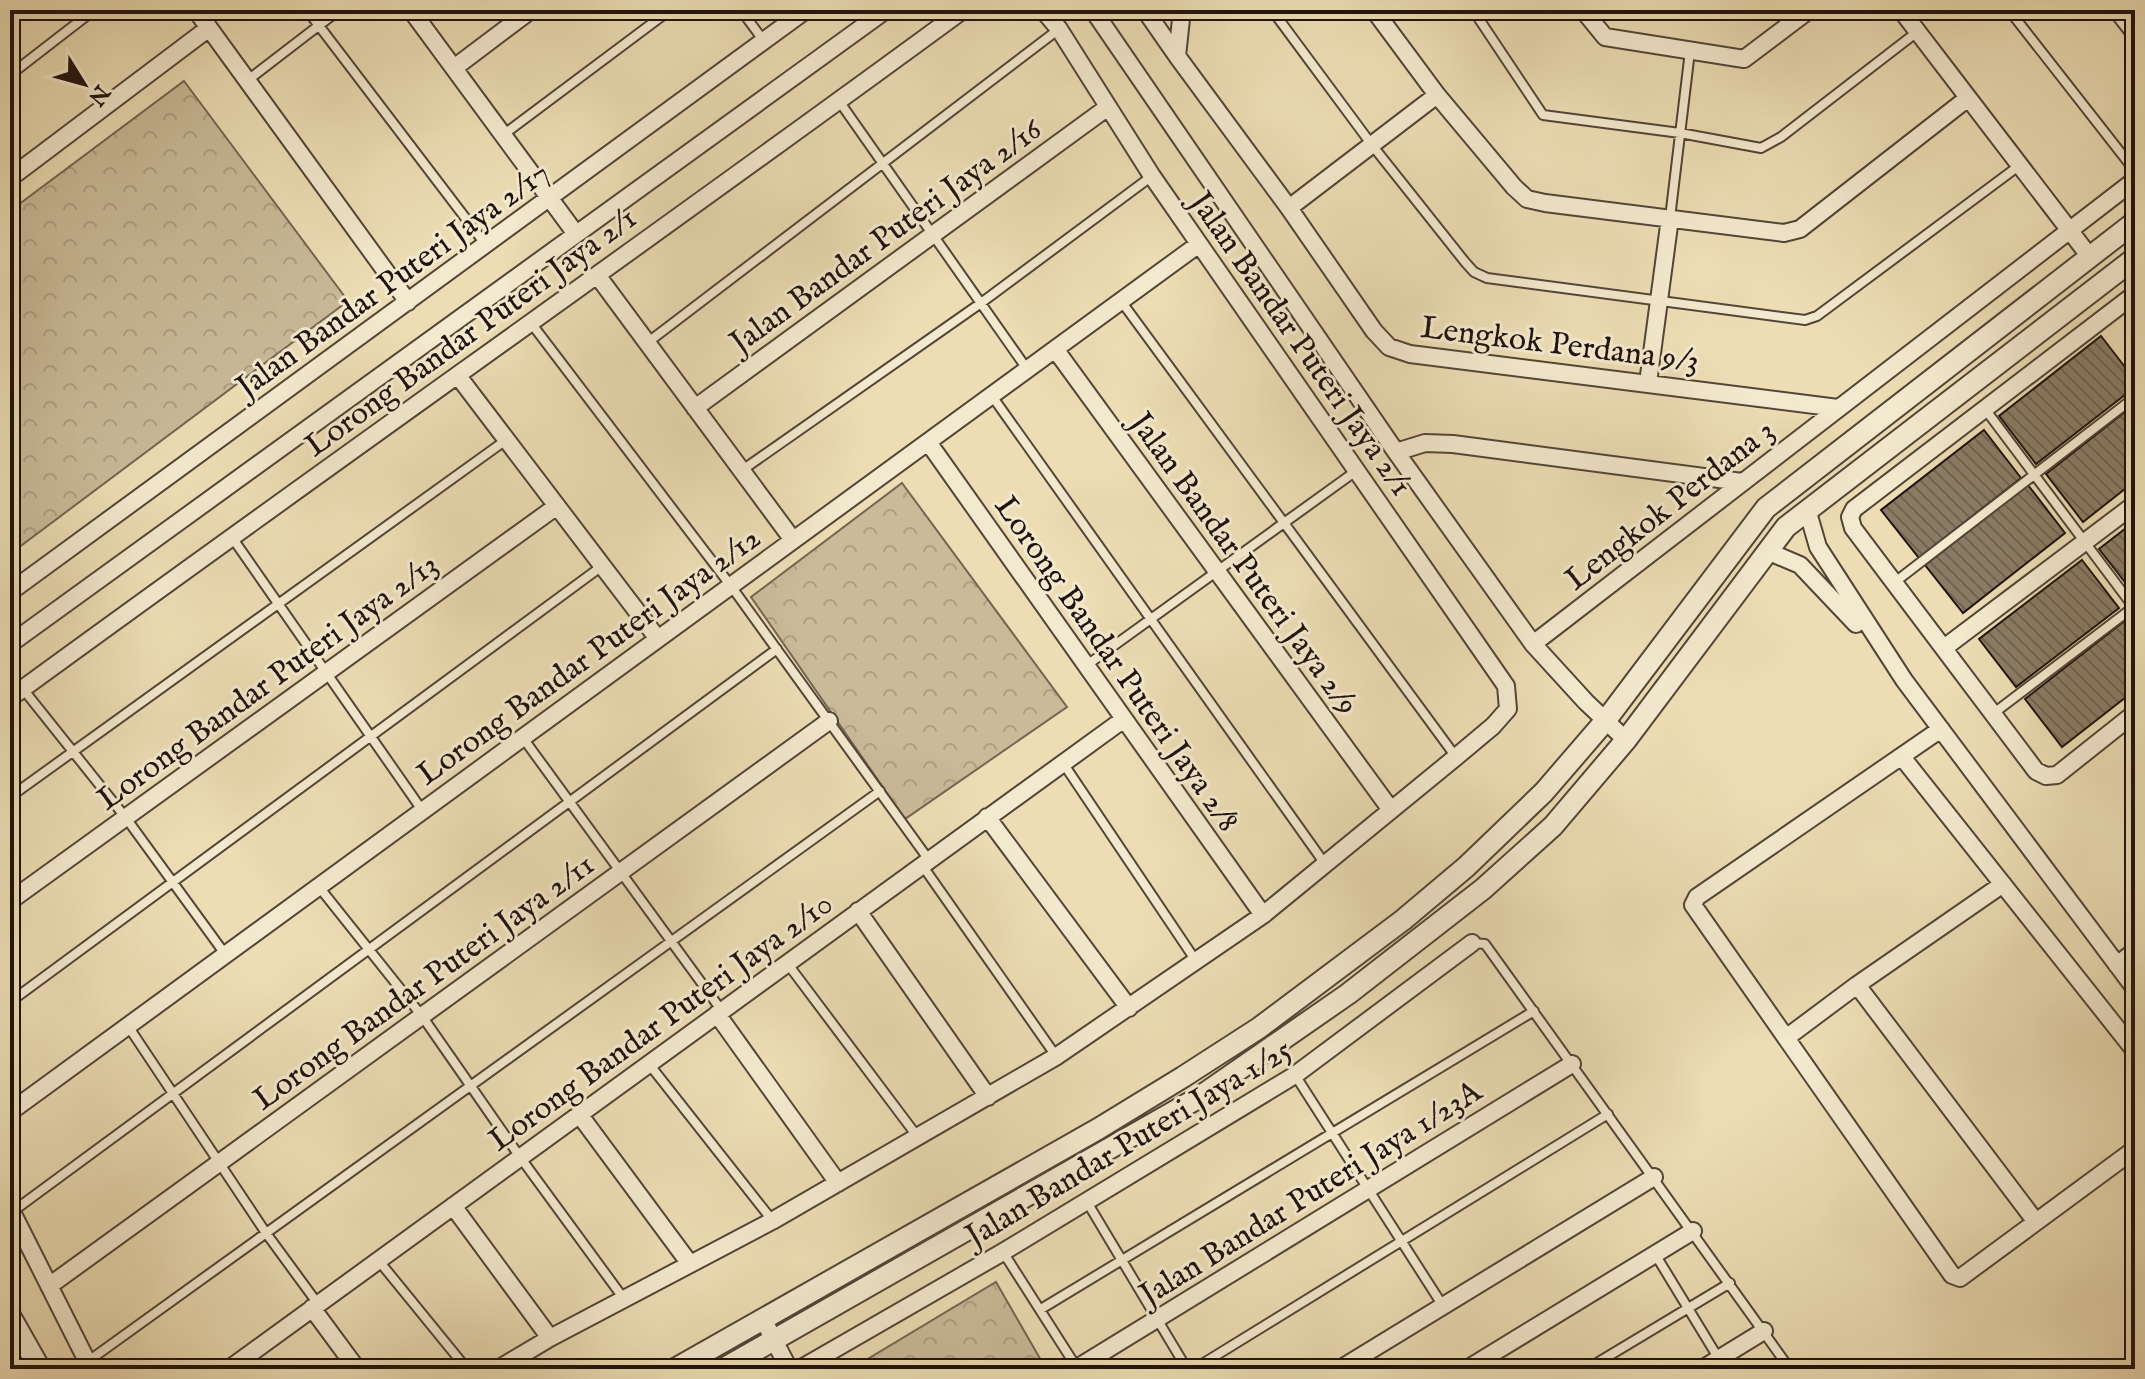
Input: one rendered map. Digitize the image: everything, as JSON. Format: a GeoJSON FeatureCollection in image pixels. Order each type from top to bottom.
{"type":"FeatureCollection","features":[{"type":"Feature","properties":{"kind":"street"},"geometry":{"type":"LineString","coordinates":[[196,10],[408,302]]}},
{"type":"Feature","properties":{"kind":"street"},"geometry":{"type":"LineString","coordinates":[[411,10],[576,234]]}},
{"type":"Feature","properties":{"kind":"street"},"geometry":{"type":"LineString","coordinates":[[454,68],[531,10]]}},
{"type":"Feature","properties":{"kind":"street","name":"Jalan Bandar Puteri Jaya 2/17"},"geometry":{"type":"LineString","coordinates":[[10,592],[806,10]]}},
{"type":"Feature","properties":{"kind":"street"},"geometry":{"type":"LineString","coordinates":[[10,644],[886,10]]}},
{"type":"Feature","properties":{"kind":"street","name":"Lorong Bandar Puteri Jaya 2/1"},"geometry":{"type":"LineString","coordinates":[[16,694],[963,10]]}},
{"type":"Feature","properties":{"kind":"street","name":"Jalan Bandar Puteri Jaya 2/1"},"geometry":{"type":"LineString","coordinates":[[1043,10],[1059,29],[1152,176],[1506,686],[1508,709],[1456,757]]}},
{"type":"Feature","properties":{"kind":"street"},"geometry":{"type":"LineString","coordinates":[[1093,10],[1396,452],[1533,644],[1626,740]]}},
{"type":"Feature","properties":{"kind":"street","name":"Lengkok Perdana 9/3"},"geometry":{"type":"LineString","coordinates":[[1145,10],[1374,331],[1389,347],[1410,354],[1838,408]]}},
{"type":"Feature","properties":{"kind":"street"},"geometry":{"type":"LineString","coordinates":[[1177,56],[1182,10]]}},
{"type":"Feature","properties":{"kind":"street"},"geometry":{"type":"LineString","coordinates":[[1374,10],[1437,95],[1527,199],[1784,233],[1800,229],[1968,98]]}},
{"type":"Feature","properties":{"kind":"street"},"geometry":{"type":"LineString","coordinates":[[1583,10],[1605,37],[1744,59],[1809,10]]}},
{"type":"Feature","properties":{"kind":"street"},"geometry":{"type":"LineString","coordinates":[[1901,10],[2090,257]]}},
{"type":"Feature","properties":{"kind":"street"},"geometry":{"type":"LineString","coordinates":[[2117,10],[2135,33]]}},
{"type":"Feature","properties":{"kind":"street"},"geometry":{"type":"LineString","coordinates":[[10,178],[209,28]]}},
{"type":"Feature","properties":{"kind":"street"},"geometry":{"type":"LineString","coordinates":[[1289,208],[1437,95]]}},
{"type":"Feature","properties":{"kind":"street","name":"Jalan Bandar Puteri Jaya 2/16"},"geometry":{"type":"LineString","coordinates":[[695,408],[1108,107]]}},
{"type":"Feature","properties":{"kind":"street"},"geometry":{"type":"LineString","coordinates":[[1838,408],[2135,180]]}},
{"type":"Feature","properties":{"kind":"street"},"geometry":{"type":"LineString","coordinates":[[1648,383],[1670,218]]}},
{"type":"Feature","properties":{"kind":"street"},"geometry":{"type":"LineString","coordinates":[[675,1369],[1098,1129],[1259,1028],[1403,920],[1466,867],[1544,792],[1606,720],[1766,508],[2135,222]]}},
{"type":"Feature","properties":{"kind":"street","name":"Lorong Bandar Puteri Jaya 2/12"},"geometry":{"type":"LineString","coordinates":[[10,1112],[1199,244]]}},
{"type":"Feature","properties":{"kind":"street"},"geometry":{"type":"LineString","coordinates":[[723,1369],[1198,1098],[1348,994],[1553,826],[1626,740],[1786,527],[2135,258]]}},
{"type":"Feature","properties":{"kind":"street"},"geometry":{"type":"LineString","coordinates":[[597,275],[793,540]]}},
{"type":"Feature","properties":{"kind":"street"},"geometry":{"type":"LineString","coordinates":[[2132,303],[1985,408],[1854,509],[1850,517],[1853,528],[2036,771],[2046,776],[2057,775],[2135,713]]}},
{"type":"Feature","properties":{"kind":"street","name":"Jalan Bandar Puteri Jaya 2/9"},"geometry":{"type":"LineString","coordinates":[[1055,349],[1391,810]]}},
{"type":"Feature","properties":{"kind":"street"},"geometry":{"type":"LineString","coordinates":[[458,376],[658,639]]}},
{"type":"Feature","properties":{"kind":"street","name":"Lengkok Perdana 3"},"geometry":{"type":"LineString","coordinates":[[1533,644],[1838,408]]}},
{"type":"Feature","properties":{"kind":"street","name":"Lorong Bandar Puteri Jaya 2/8"},"geometry":{"type":"LineString","coordinates":[[928,442],[1263,915]]}},
{"type":"Feature","properties":{"kind":"street"},"geometry":{"type":"LineString","coordinates":[[1396,452],[1425,443],[1453,444],[1742,482]]}},
{"type":"Feature","properties":{"kind":"street"},"geometry":{"type":"LineString","coordinates":[[1944,648],[2135,504]]}},
{"type":"Feature","properties":{"kind":"street","name":"Lorong Bandar Puteri Jaya 2/13"},"geometry":{"type":"LineString","coordinates":[[10,901],[557,506]]}},
{"type":"Feature","properties":{"kind":"street"},"geometry":{"type":"LineString","coordinates":[[1807,509],[1818,547],[1904,680]]}},
{"type":"Feature","properties":{"kind":"street"},"geometry":{"type":"LineString","coordinates":[[1767,551],[1800,565],[1831,595],[1904,680],[2133,986]]}},
{"type":"Feature","properties":{"kind":"street","name":"Lorong Bandar Puteri Jaya 2/10"},"geometry":{"type":"LineString","coordinates":[[229,1369],[1124,719]]}},
{"type":"Feature","properties":{"kind":"street","name":"Lorong Bandar Puteri Jaya 2/11"},"geometry":{"type":"LineString","coordinates":[[49,1286],[829,721]]}},
{"type":"Feature","properties":{"kind":"street"},"geometry":{"type":"LineString","coordinates":[[1941,729],[1697,897],[1693,905],[1952,1275],[1960,1278],[2135,1149]]}},
{"type":"Feature","properties":{"kind":"street"},"geometry":{"type":"LineString","coordinates":[[498,1369],[550,1338],[772,1221],[1057,1056],[1263,915],[1456,757]]}},
{"type":"Feature","properties":{"kind":"street"},"geometry":{"type":"LineString","coordinates":[[1902,757],[2135,1051]]}},
{"type":"Feature","properties":{"kind":"street"},"geometry":{"type":"LineString","coordinates":[[987,817],[1129,1008]]}},
{"type":"Feature","properties":{"kind":"street"},"geometry":{"type":"LineString","coordinates":[[1786,1038],[2003,884]]}},
{"type":"Feature","properties":{"kind":"street"},"geometry":{"type":"LineString","coordinates":[[858,911],[988,1097]]}},
{"type":"Feature","properties":{"kind":"street","name":"Jalan Bandar Puteri Jaya 1/25"},"geometry":{"type":"LineString","coordinates":[[800,1369],[1003,1252],[1295,1075],[1472,943]]}},
{"type":"Feature","properties":{"kind":"street"},"geometry":{"type":"LineString","coordinates":[[2117,965],[2135,951]]}},
{"type":"Feature","properties":{"kind":"street"},"geometry":{"type":"LineString","coordinates":[[1857,985],[2036,1222]]}},
{"type":"Feature","properties":{"kind":"street"},"geometry":{"type":"LineString","coordinates":[[720,1012],[838,1183]]}},
{"type":"Feature","properties":{"kind":"street","name":"Jalan Bandar Puteri Jaya 1/23A"},"geometry":{"type":"LineString","coordinates":[[1077,1368],[1572,1064]]}},
{"type":"Feature","properties":{"kind":"street"},"geometry":{"type":"LineString","coordinates":[[579,1114],[690,1264]]}},
{"type":"Feature","properties":{"kind":"street"},"geometry":{"type":"LineString","coordinates":[[1340,1369],[1654,1177]]}},
{"type":"Feature","properties":{"kind":"street"},"geometry":{"type":"LineString","coordinates":[[453,1206],[550,1338]]}},
{"type":"Feature","properties":{"kind":"street"},"geometry":{"type":"LineString","coordinates":[[11,1210],[89,1366]]}},
{"type":"Feature","properties":{"kind":"street"},"geometry":{"type":"LineString","coordinates":[[1467,1369],[1693,1231]]}},
{"type":"Feature","properties":{"kind":"street"},"geometry":{"type":"LineString","coordinates":[[315,1306],[357,1369]]}},
{"type":"Feature","properties":{"kind":"street"},"geometry":{"type":"LineString","coordinates":[[10,1316],[40,1369]]}},
{"type":"Feature","properties":{"kind":"street"},"geometry":{"type":"LineString","coordinates":[[763,1319],[789,1369]]}},
{"type":"Feature","properties":{"kind":"street"},"geometry":{"type":"LineString","coordinates":[[1702,1369],[1722,1364],[1764,1331]]}},
{"type":"Feature","properties":{"kind":"lane"},"geometry":{"type":"LineString","coordinates":[[10,75],[94,10]]}},
{"type":"Feature","properties":{"kind":"lane"},"geometry":{"type":"LineString","coordinates":[[307,10],[487,246]]}},
{"type":"Feature","properties":{"kind":"lane"},"geometry":{"type":"LineString","coordinates":[[247,80],[339,10]]}},
{"type":"Feature","properties":{"kind":"lane"},"geometry":{"type":"LineString","coordinates":[[503,135],[670,10]]}},
{"type":"Feature","properties":{"kind":"lane"},"geometry":{"type":"LineString","coordinates":[[741,10],[763,40]]}},
{"type":"Feature","properties":{"kind":"lane"},"geometry":{"type":"LineString","coordinates":[[1272,10],[1372,145],[1474,272],[1487,278],[1805,320],[1817,316],[2020,165]]}},
{"type":"Feature","properties":{"kind":"lane"},"geometry":{"type":"LineString","coordinates":[[1473,10],[1543,115],[1680,133],[1761,148],[1781,137],[1917,32]]}},
{"type":"Feature","properties":{"kind":"lane"},"geometry":{"type":"LineString","coordinates":[[2009,10],[2135,171]]}},
{"type":"Feature","properties":{"kind":"lane"},"geometry":{"type":"LineString","coordinates":[[647,343],[1059,29]]}},
{"type":"Feature","properties":{"kind":"lane"},"geometry":{"type":"LineString","coordinates":[[1670,218],[1690,51]]}},
{"type":"Feature","properties":{"kind":"lane"},"geometry":{"type":"LineString","coordinates":[[839,101],[1028,369]]}},
{"type":"Feature","properties":{"kind":"lane"},"geometry":{"type":"LineString","coordinates":[[741,471],[981,303],[1152,176]]}},
{"type":"Feature","properties":{"kind":"lane"},"geometry":{"type":"LineString","coordinates":[[1121,301],[1456,757]]}},
{"type":"Feature","properties":{"kind":"lane"},"geometry":{"type":"LineString","coordinates":[[531,323],[731,586],[880,791],[1057,1056]]}},
{"type":"Feature","properties":{"kind":"lane"},"geometry":{"type":"LineString","coordinates":[[992,395],[1326,865]]}},
{"type":"Feature","properties":{"kind":"lane"},"geometry":{"type":"LineString","coordinates":[[1895,582],[2135,397]]}},
{"type":"Feature","properties":{"kind":"lane"},"geometry":{"type":"LineString","coordinates":[[1985,408],[2135,607],[1994,713]]}},
{"type":"Feature","properties":{"kind":"lane"},"geometry":{"type":"LineString","coordinates":[[10,797],[506,439]]}},
{"type":"Feature","properties":{"kind":"lane"},"geometry":{"type":"LineString","coordinates":[[1086,666],[1356,471]]}},
{"type":"Feature","properties":{"kind":"lane"},"geometry":{"type":"LineString","coordinates":[[231,536],[423,811]]}},
{"type":"Feature","properties":{"kind":"lane"},"geometry":{"type":"LineString","coordinates":[[10,1002],[602,566]]}},
{"type":"Feature","properties":{"kind":"lane"},"geometry":{"type":"LineString","coordinates":[[11,1210],[777,649]]}},
{"type":"Feature","properties":{"kind":"lane"},"geometry":{"type":"LineString","coordinates":[[16,694],[74,753],[126,818],[226,955]]}},
{"type":"Feature","properties":{"kind":"lane"},"geometry":{"type":"LineString","coordinates":[[523,738],[720,1012]]}},
{"type":"Feature","properties":{"kind":"lane"},"geometry":{"type":"LineString","coordinates":[[1063,763],[1197,962]]}},
{"type":"Feature","properties":{"kind":"lane"},"geometry":{"type":"LineString","coordinates":[[89,1366],[266,1233],[880,791]]}},
{"type":"Feature","properties":{"kind":"lane"},"geometry":{"type":"LineString","coordinates":[[319,887],[422,1016],[624,1299]]}},
{"type":"Feature","properties":{"kind":"lane"},"geometry":{"type":"LineString","coordinates":[[1472,943],[1485,944],[1790,1369]]}},
{"type":"Feature","properties":{"kind":"lane"},"geometry":{"type":"LineString","coordinates":[[787,963],[917,1136]]}},
{"type":"Feature","properties":{"kind":"lane"},"geometry":{"type":"LineString","coordinates":[[1041,1309],[1534,1011]]}},
{"type":"Feature","properties":{"kind":"lane"},"geometry":{"type":"LineString","coordinates":[[128,1026],[315,1306]]}},
{"type":"Feature","properties":{"kind":"lane"},"geometry":{"type":"LineString","coordinates":[[649,1064],[772,1221]]}},
{"type":"Feature","properties":{"kind":"lane"},"geometry":{"type":"LineString","coordinates":[[1295,1075],[1443,1306]]}},
{"type":"Feature","properties":{"kind":"lane"},"geometry":{"type":"LineString","coordinates":[[1194,1369],[1608,1114]]}},
{"type":"Feature","properties":{"kind":"lane"},"geometry":{"type":"LineString","coordinates":[[1087,1202],[1187,1369]]}},
{"type":"Feature","properties":{"kind":"lane"},"geometry":{"type":"LineString","coordinates":[[1003,1252],[1077,1368]]}},
{"type":"Feature","properties":{"kind":"lane"},"geometry":{"type":"LineString","coordinates":[[1655,1254],[1722,1364]]}},
{"type":"Feature","properties":{"kind":"lane"},"geometry":{"type":"LineString","coordinates":[[378,1260],[467,1369]]}},
{"type":"Feature","properties":{"kind":"lane"},"geometry":{"type":"LineString","coordinates":[[1587,1369],[1730,1283]]}},
{"type":"Feature","properties":{"kind":"lane"},"geometry":{"type":"LineString","coordinates":[[247,1355],[259,1369]]}},
{"type":"Feature","properties":{"kind":"green space"},"geometry":{"type":"Polygon","coordinates":[[[1608,10],[1764,10],[1751,20],[1613,16],[1608,10]]]}},
{"type":"Feature","properties":{"kind":"green space"},"geometry":{"type":"Polygon","coordinates":[[[184,81],[348,301],[10,554],[10,211],[184,81]]]}},
{"type":"Feature","properties":{"kind":"green space"},"geometry":{"type":"Polygon","coordinates":[[[902,483],[1067,707],[905,819],[751,597],[902,483]]]}},
{"type":"Feature","properties":{"kind":"green space"},"geometry":{"type":"Polygon","coordinates":[[[996,1282],[1046,1369],[851,1369],[996,1282]]]}},
{"type":"Feature","properties":{"kind":"building"},"geometry":{"type":"Polygon","coordinates":[[[2101,336],[2135,380],[2135,387],[2036,464],[1999,416],[2101,336]]]}},
{"type":"Feature","properties":{"kind":"building"},"geometry":{"type":"Polygon","coordinates":[[[2135,404],[2135,481],[2083,522],[2046,474],[2135,404]]]}},
{"type":"Feature","properties":{"kind":"building"},"geometry":{"type":"Polygon","coordinates":[[[1984,430],[2021,478],[1919,558],[1881,510],[1984,430]]]}},
{"type":"Feature","properties":{"kind":"building"},"geometry":{"type":"Polygon","coordinates":[[[2028,485],[2065,533],[1963,613],[1925,565],[2028,485]]]}},
{"type":"Feature","properties":{"kind":"building"},"geometry":{"type":"Polygon","coordinates":[[[2135,521],[2135,595],[2099,549],[2135,521]]]}},
{"type":"Feature","properties":{"kind":"building"},"geometry":{"type":"Polygon","coordinates":[[[2082,560],[2119,608],[2016,687],[1979,639],[2082,560]]]}},
{"type":"Feature","properties":{"kind":"building"},"geometry":{"type":"Polygon","coordinates":[[[2127,619],[2135,629],[2135,690],[2062,747],[2025,699],[2127,619]]]}}]}
